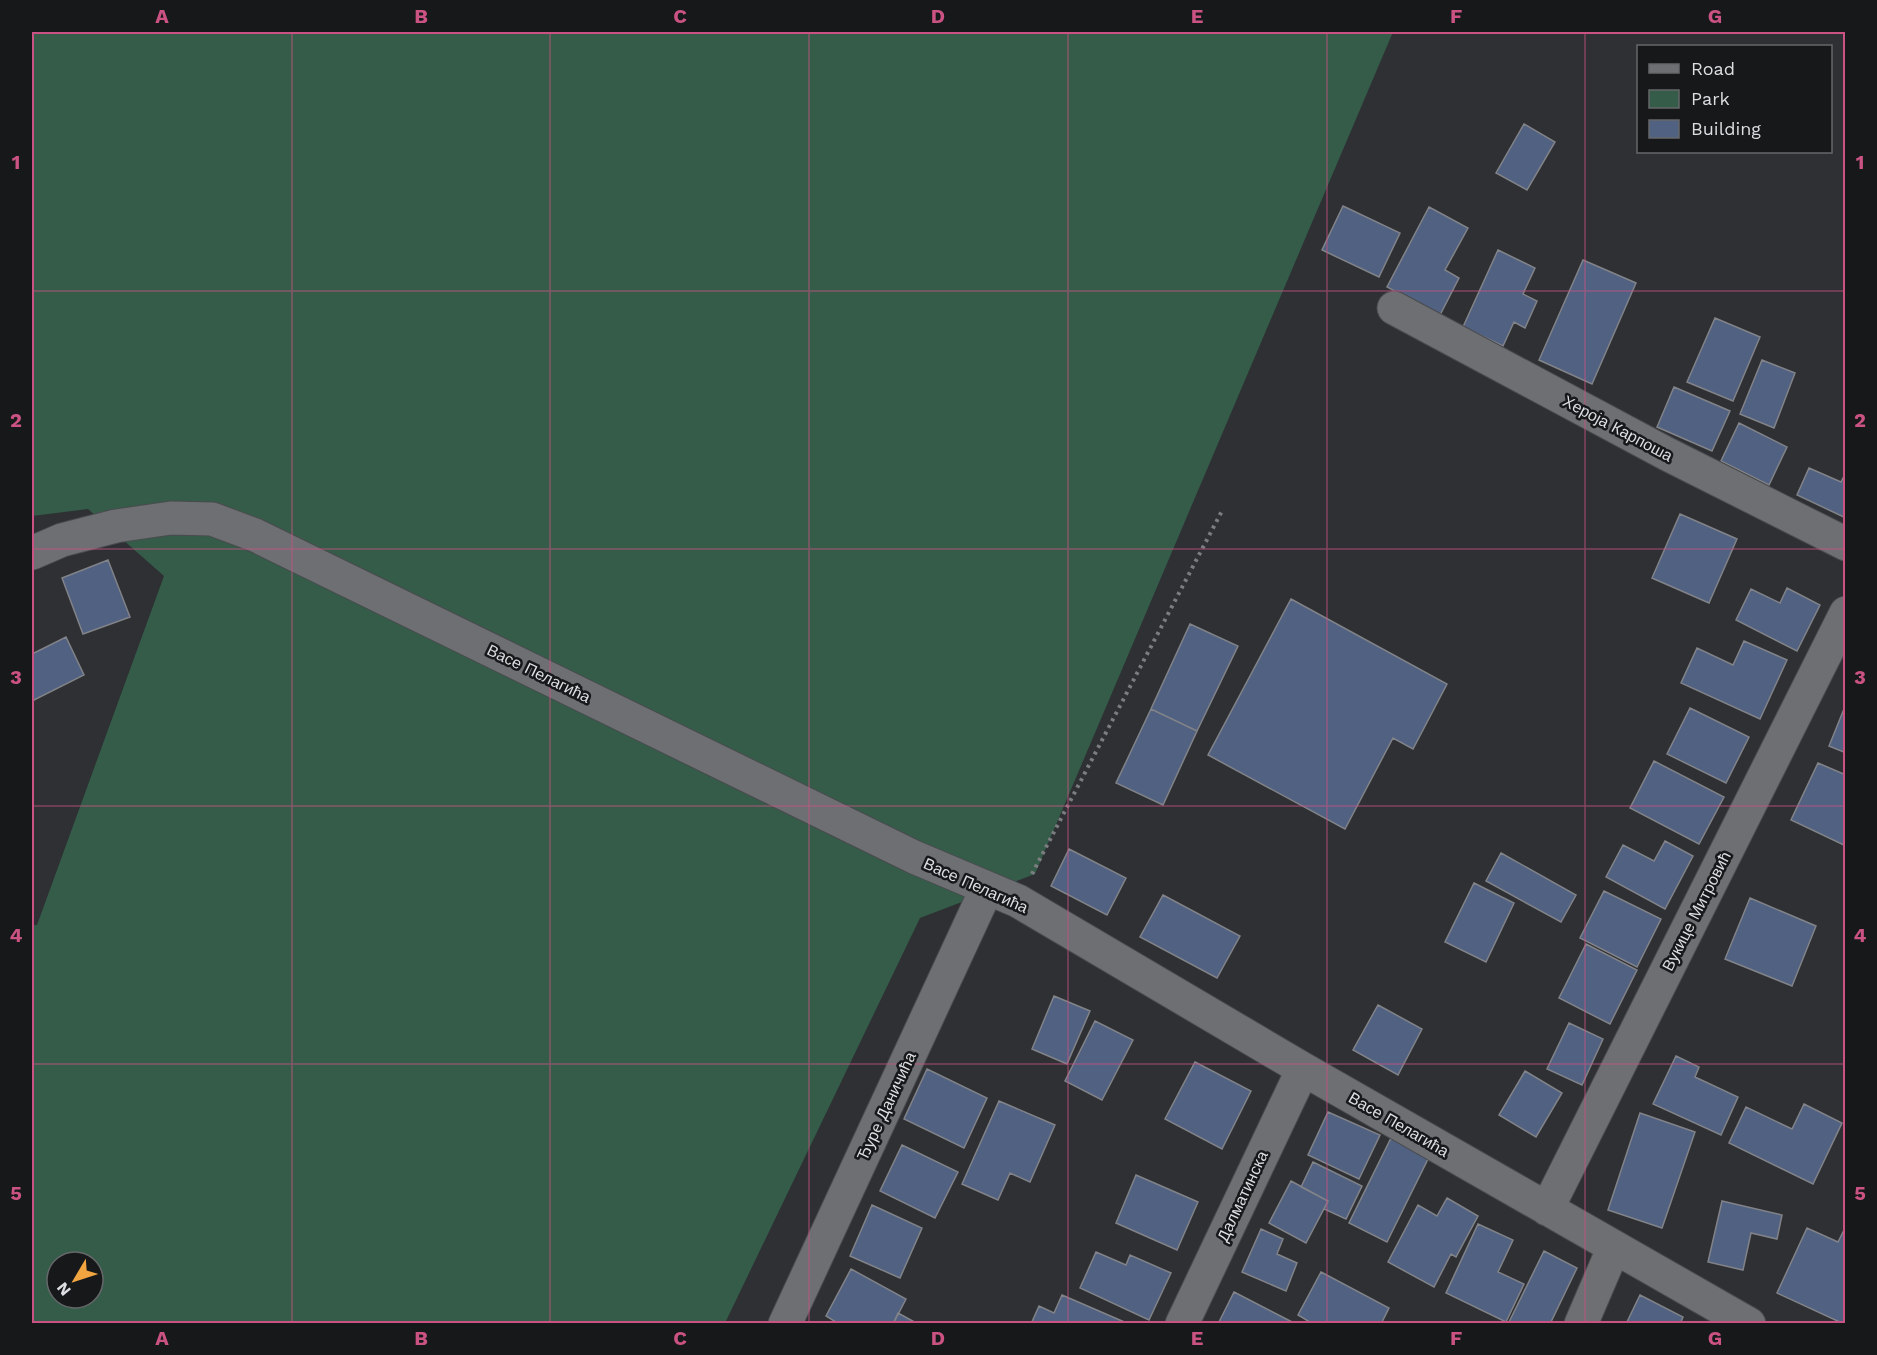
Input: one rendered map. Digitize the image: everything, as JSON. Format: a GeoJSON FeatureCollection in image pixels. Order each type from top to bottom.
{"type":"FeatureCollection","features":[{"type":"Feature","properties":{"kind":"street","name":"Хероја Карпоша"},"geometry":{"type":"LineString","coordinates":[[1394,308],[1667,454],[1845,544]]}},
{"type":"Feature","properties":{"kind":"street","name":"Васе Пелагића"},"geometry":{"type":"LineString","coordinates":[[32,553],[62,540],[116,526],[171,518],[212,519],[255,535],[904,851],[1018,901],[1303,1069],[1749,1323]]}},
{"type":"Feature","properties":{"kind":"street","name":"Вукице Митровић"},"geometry":{"type":"LineString","coordinates":[[1547,1209],[1845,613]]}},
{"type":"Feature","properties":{"kind":"street","name":"Ђуре Даничића"},"geometry":{"type":"LineString","coordinates":[[785,1323],[987,888]]}},
{"type":"Feature","properties":{"kind":"street","name":"Далматинска"},"geometry":{"type":"LineString","coordinates":[[1182,1323],[1303,1069]]}},
{"type":"Feature","properties":{"kind":"street"},"geometry":{"type":"LineString","coordinates":[[1581,1323],[1614,1247]]}},
{"type":"Feature","properties":{"kind":"path"},"geometry":{"type":"LineString","coordinates":[[1018,901],[1223,509]]}},
{"type":"Feature","properties":{"kind":"green space"},"geometry":{"type":"Polygon","coordinates":[[[32,32],[1393,32],[1035,874],[920,918],[725,1323],[32,1323],[32,925],[37,925],[164,576],[88,509],[32,516],[32,32]]]}},
{"type":"Feature","properties":{"kind":"building"},"geometry":{"type":"Polygon","coordinates":[[[1524,124],[1555,142],[1527,190],[1496,173],[1524,124]]]}},
{"type":"Feature","properties":{"kind":"building"},"geometry":{"type":"Polygon","coordinates":[[[1343,206],[1400,233],[1379,277],[1322,250],[1343,206]]]}},
{"type":"Feature","properties":{"kind":"building"},"geometry":{"type":"Polygon","coordinates":[[[1429,207],[1468,228],[1445,270],[1459,278],[1440,315],[1387,287],[1429,207]]]}},
{"type":"Feature","properties":{"kind":"building"},"geometry":{"type":"Polygon","coordinates":[[[1498,250],[1535,268],[1523,294],[1537,301],[1525,328],[1514,322],[1503,346],[1463,327],[1498,250]]]}},
{"type":"Feature","properties":{"kind":"building"},"geometry":{"type":"Polygon","coordinates":[[[1583,260],[1636,283],[1592,384],[1539,360],[1583,260]]]}},
{"type":"Feature","properties":{"kind":"building"},"geometry":{"type":"Polygon","coordinates":[[[1715,318],[1760,337],[1733,401],[1687,382],[1715,318]]]}},
{"type":"Feature","properties":{"kind":"building"},"geometry":{"type":"Polygon","coordinates":[[[1762,360],[1795,373],[1774,428],[1740,414],[1762,360]]]}},
{"type":"Feature","properties":{"kind":"building"},"geometry":{"type":"Polygon","coordinates":[[[1674,387],[1730,411],[1712,451],[1657,427],[1674,387]]]}},
{"type":"Feature","properties":{"kind":"building"},"geometry":{"type":"Polygon","coordinates":[[[1739,423],[1787,447],[1769,485],[1721,461],[1739,423]]]}},
{"type":"Feature","properties":{"kind":"building"},"geometry":{"type":"Polygon","coordinates":[[[1809,468],[1841,482],[1846,472],[1846,518],[1797,495],[1809,468]]]}},
{"type":"Feature","properties":{"kind":"building"},"geometry":{"type":"Polygon","coordinates":[[[1680,514],[1737,539],[1709,603],[1652,578],[1680,514]]]}},
{"type":"Feature","properties":{"kind":"building"},"geometry":{"type":"Polygon","coordinates":[[[108,560],[130,617],[83,634],[62,578],[108,560]]]}},
{"type":"Feature","properties":{"kind":"building"},"geometry":{"type":"Polygon","coordinates":[[[1787,588],[1820,605],[1797,651],[1736,620],[1751,589],[1780,603],[1787,588]]]}},
{"type":"Feature","properties":{"kind":"building"},"geometry":{"type":"Polygon","coordinates":[[[1291,599],[1447,684],[1413,749],[1393,738],[1345,829],[1208,755],[1291,599]]]}},
{"type":"Feature","properties":{"kind":"building"},"geometry":{"type":"Polygon","coordinates":[[[1190,624],[1238,646],[1197,731],[1151,709],[1190,624]]]}},
{"type":"Feature","properties":{"kind":"building"},"geometry":{"type":"Polygon","coordinates":[[[66,637],[84,675],[32,701],[32,654],[66,637]]]}},
{"type":"Feature","properties":{"kind":"building"},"geometry":{"type":"Polygon","coordinates":[[[1744,641],[1787,660],[1760,719],[1681,683],[1697,648],[1733,665],[1744,641]]]}},
{"type":"Feature","properties":{"kind":"building"},"geometry":{"type":"Polygon","coordinates":[[[1846,704],[1846,753],[1829,746],[1846,704]]]}},
{"type":"Feature","properties":{"kind":"building"},"geometry":{"type":"Polygon","coordinates":[[[1690,708],[1749,737],[1726,783],[1667,754],[1690,708]]]}},
{"type":"Feature","properties":{"kind":"building"},"geometry":{"type":"Polygon","coordinates":[[[1151,709],[1197,731],[1163,805],[1116,783],[1151,709]]]}},
{"type":"Feature","properties":{"kind":"building"},"geometry":{"type":"Polygon","coordinates":[[[1654,761],[1724,797],[1699,844],[1630,808],[1654,761]]]}},
{"type":"Feature","properties":{"kind":"building"},"geometry":{"type":"Polygon","coordinates":[[[1818,763],[1846,775],[1846,846],[1791,820],[1818,763]]]}},
{"type":"Feature","properties":{"kind":"building"},"geometry":{"type":"Polygon","coordinates":[[[1665,841],[1693,856],[1665,909],[1606,877],[1623,845],[1654,861],[1665,841]]]}},
{"type":"Feature","properties":{"kind":"building"},"geometry":{"type":"Polygon","coordinates":[[[1069,849],[1126,878],[1107,915],[1051,886],[1069,849]]]}},
{"type":"Feature","properties":{"kind":"building"},"geometry":{"type":"Polygon","coordinates":[[[1501,853],[1576,895],[1561,922],[1486,881],[1501,853]]]}},
{"type":"Feature","properties":{"kind":"building"},"geometry":{"type":"Polygon","coordinates":[[[1474,883],[1514,903],[1486,962],[1445,942],[1474,883]]]}},
{"type":"Feature","properties":{"kind":"building"},"geometry":{"type":"Polygon","coordinates":[[[1604,891],[1661,919],[1637,967],[1580,938],[1604,891]]]}},
{"type":"Feature","properties":{"kind":"building"},"geometry":{"type":"Polygon","coordinates":[[[1163,895],[1240,936],[1217,978],[1140,937],[1163,895]]]}},
{"type":"Feature","properties":{"kind":"building"},"geometry":{"type":"Polygon","coordinates":[[[1750,898],[1816,926],[1792,986],[1725,959],[1750,898]]]}},
{"type":"Feature","properties":{"kind":"building"},"geometry":{"type":"Polygon","coordinates":[[[1586,944],[1637,970],[1610,1024],[1559,998],[1586,944]]]}},
{"type":"Feature","properties":{"kind":"building"},"geometry":{"type":"Polygon","coordinates":[[[1054,996],[1090,1011],[1067,1064],[1032,1049],[1054,996]]]}},
{"type":"Feature","properties":{"kind":"building"},"geometry":{"type":"Polygon","coordinates":[[[1378,1005],[1422,1029],[1398,1075],[1353,1050],[1378,1005]]]}},
{"type":"Feature","properties":{"kind":"building"},"geometry":{"type":"Polygon","coordinates":[[[1095,1021],[1133,1040],[1102,1100],[1065,1081],[1095,1021]]]}},
{"type":"Feature","properties":{"kind":"building"},"geometry":{"type":"Polygon","coordinates":[[[1569,1023],[1603,1039],[1582,1085],[1547,1069],[1569,1023]]]}},
{"type":"Feature","properties":{"kind":"building"},"geometry":{"type":"Polygon","coordinates":[[[1676,1056],[1699,1067],[1695,1077],[1738,1097],[1721,1135],[1653,1104],[1676,1056]]]}},
{"type":"Feature","properties":{"kind":"building"},"geometry":{"type":"Polygon","coordinates":[[[1195,1062],[1251,1091],[1222,1149],[1165,1119],[1195,1062]]]}},
{"type":"Feature","properties":{"kind":"building"},"geometry":{"type":"Polygon","coordinates":[[[927,1069],[987,1098],[964,1148],[904,1119],[927,1069]]]}},
{"type":"Feature","properties":{"kind":"building"},"geometry":{"type":"Polygon","coordinates":[[[1525,1071],[1562,1093],[1536,1137],[1499,1115],[1525,1071]]]}},
{"type":"Feature","properties":{"kind":"building"},"geometry":{"type":"Polygon","coordinates":[[[999,1101],[1055,1125],[1030,1182],[1010,1173],[998,1200],[962,1184],[999,1101]]]}},
{"type":"Feature","properties":{"kind":"building"},"geometry":{"type":"Polygon","coordinates":[[[1804,1104],[1842,1123],[1813,1184],[1729,1143],[1746,1107],[1792,1129],[1804,1104]]]}},
{"type":"Feature","properties":{"kind":"building"},"geometry":{"type":"Polygon","coordinates":[[[1328,1112],[1380,1135],[1359,1179],[1308,1155],[1328,1112]]]}},
{"type":"Feature","properties":{"kind":"building"},"geometry":{"type":"Polygon","coordinates":[[[1640,1113],[1695,1132],[1662,1228],[1608,1210],[1640,1113]]]}},
{"type":"Feature","properties":{"kind":"building"},"geometry":{"type":"Polygon","coordinates":[[[1391,1138],[1429,1157],[1387,1242],[1349,1223],[1391,1138]]]}},
{"type":"Feature","properties":{"kind":"building"},"geometry":{"type":"Polygon","coordinates":[[[902,1145],[958,1172],[935,1218],[880,1191],[902,1145]]]}},
{"type":"Feature","properties":{"kind":"building"},"geometry":{"type":"Polygon","coordinates":[[[1313,1162],[1362,1186],[1346,1219],[1324,1209],[1328,1201],[1301,1187],[1313,1162]]]}},
{"type":"Feature","properties":{"kind":"building"},"geometry":{"type":"Polygon","coordinates":[[[1136,1175],[1198,1202],[1177,1250],[1116,1223],[1136,1175]]]}},
{"type":"Feature","properties":{"kind":"building"},"geometry":{"type":"Polygon","coordinates":[[[1291,1181],[1328,1201],[1306,1243],[1269,1223],[1291,1181]]]}},
{"type":"Feature","properties":{"kind":"building"},"geometry":{"type":"Polygon","coordinates":[[[1447,1198],[1478,1216],[1456,1257],[1451,1254],[1434,1287],[1388,1262],[1418,1205],[1437,1216],[1447,1198]]]}},
{"type":"Feature","properties":{"kind":"building"},"geometry":{"type":"Polygon","coordinates":[[[1722,1201],[1782,1215],[1777,1239],[1751,1233],[1743,1270],[1708,1262],[1722,1201]]]}},
{"type":"Feature","properties":{"kind":"building"},"geometry":{"type":"Polygon","coordinates":[[[872,1205],[922,1228],[900,1278],[850,1256],[872,1205]]]}},
{"type":"Feature","properties":{"kind":"building"},"geometry":{"type":"Polygon","coordinates":[[[1478,1224],[1513,1240],[1498,1272],[1524,1284],[1506,1322],[1446,1293],[1478,1224]]]}},
{"type":"Feature","properties":{"kind":"building"},"geometry":{"type":"Polygon","coordinates":[[[1846,1226],[1846,1324],[1844,1324],[1777,1293],[1807,1228],[1838,1242],[1846,1226]]]}},
{"type":"Feature","properties":{"kind":"building"},"geometry":{"type":"Polygon","coordinates":[[[1261,1229],[1283,1239],[1277,1254],[1297,1263],[1286,1291],[1242,1272],[1261,1229]]]}},
{"type":"Feature","properties":{"kind":"building"},"geometry":{"type":"Polygon","coordinates":[[[1544,1251],[1577,1268],[1550,1324],[1511,1324],[1509,1322],[1544,1251]]]}},
{"type":"Feature","properties":{"kind":"building"},"geometry":{"type":"Polygon","coordinates":[[[1096,1252],[1126,1265],[1130,1255],[1171,1273],[1149,1320],[1080,1288],[1096,1252]]]}},
{"type":"Feature","properties":{"kind":"building"},"geometry":{"type":"Polygon","coordinates":[[[851,1269],[906,1299],[893,1324],[839,1324],[826,1316],[851,1269]]]}},
{"type":"Feature","properties":{"kind":"building"},"geometry":{"type":"Polygon","coordinates":[[[1321,1272],[1389,1308],[1381,1324],[1313,1324],[1298,1315],[1321,1272]]]}},
{"type":"Feature","properties":{"kind":"building"},"geometry":{"type":"Polygon","coordinates":[[[1234,1292],[1296,1324],[1218,1324],[1234,1292]]]}},
{"type":"Feature","properties":{"kind":"building"},"geometry":{"type":"Polygon","coordinates":[[[1062,1295],[1129,1324],[1031,1324],[1039,1306],[1054,1313],[1062,1295]]]}},
{"type":"Feature","properties":{"kind":"building"},"geometry":{"type":"Polygon","coordinates":[[[1640,1295],[1683,1317],[1680,1324],[1626,1324],[1640,1295]]]}},
{"type":"Feature","properties":{"kind":"building"},"geometry":{"type":"Polygon","coordinates":[[[898,1313],[918,1324],[893,1324],[898,1313]]]}}]}
